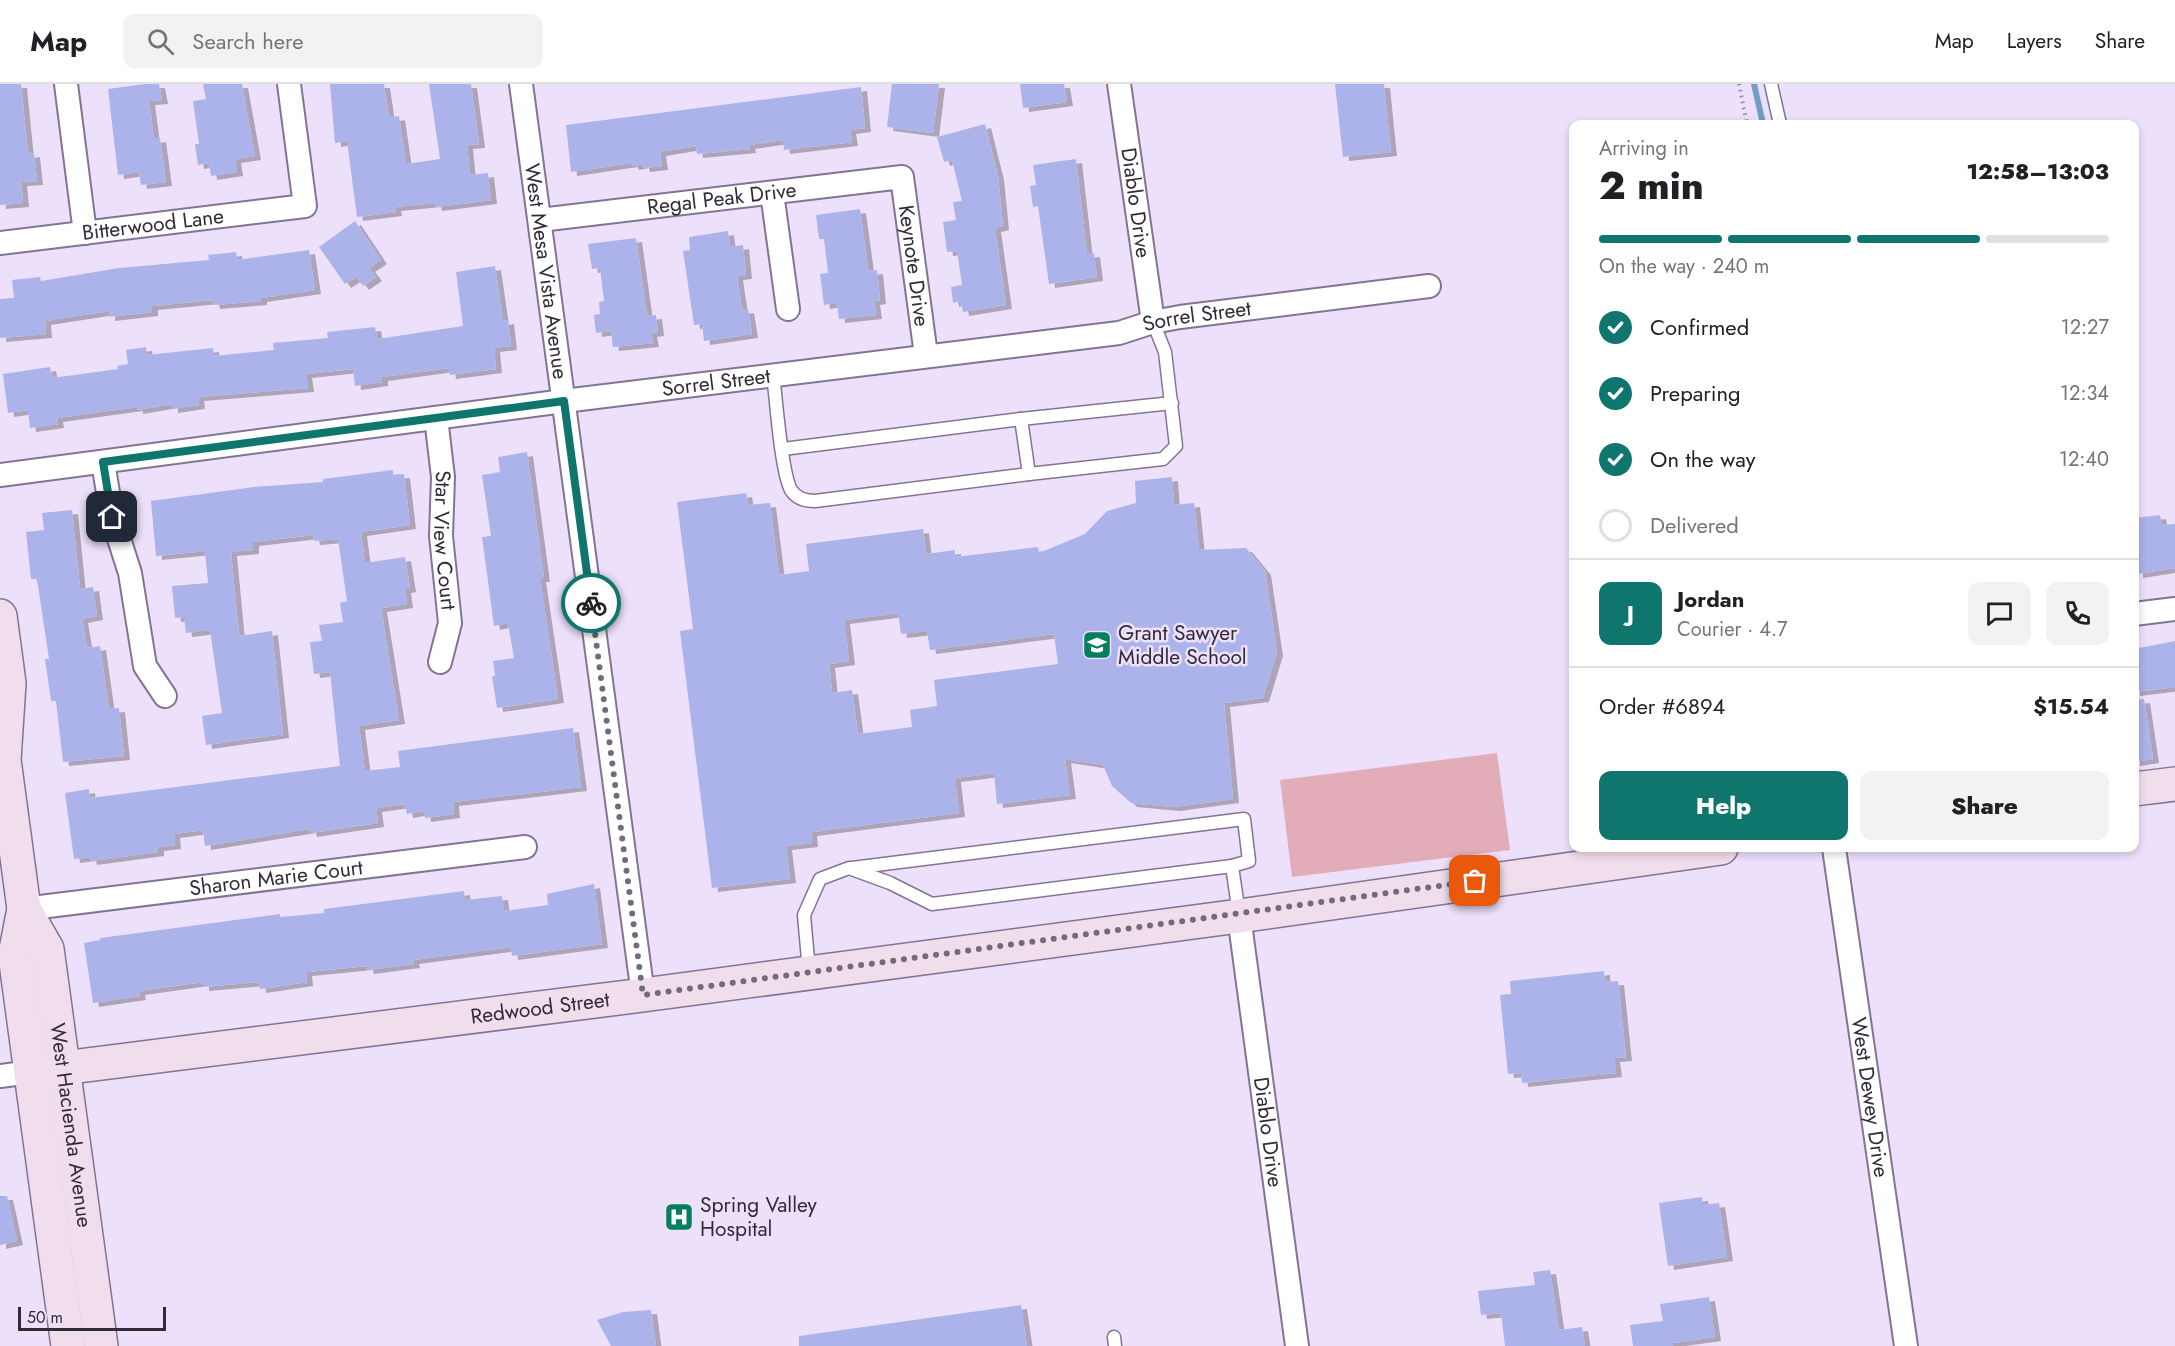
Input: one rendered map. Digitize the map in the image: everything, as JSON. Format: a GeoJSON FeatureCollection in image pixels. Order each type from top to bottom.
{"type":"FeatureCollection","features":[{"type":"Feature","properties":{"kind":"street"},"geometry":{"type":"LineString","coordinates":[[66,84],[85,233]]}},
{"type":"Feature","properties":{"kind":"street","name":"Bitterwood Lane"},"geometry":{"type":"LineString","coordinates":[[0,243],[305,206],[289,84]]}},
{"type":"Feature","properties":{"kind":"street","name":"West Mesa Vista Avenue"},"geometry":{"type":"LineString","coordinates":[[521,84],[643,995]]}},
{"type":"Feature","properties":{"kind":"street","name":"Diablo Drive"},"geometry":{"type":"LineString","coordinates":[[1119,84],[1153,322]]}},
{"type":"Feature","properties":{"kind":"street","name":"Regal Peak Drive"},"geometry":{"type":"LineString","coordinates":[[540,220],[902,177]]}},
{"type":"Feature","properties":{"kind":"street","name":"Keynote Drive"},"geometry":{"type":"LineString","coordinates":[[902,177],[926,356]]}},
{"type":"Feature","properties":{"kind":"street"},"geometry":{"type":"LineString","coordinates":[[772,193],[788,309]]}},
{"type":"Feature","properties":{"kind":"street","name":"Sorrel Street"},"geometry":{"type":"LineString","coordinates":[[0,475],[773,374],[1119,333],[1153,322],[1429,286]]}},
{"type":"Feature","properties":{"kind":"street","name":"Star View Court"},"geometry":{"type":"LineString","coordinates":[[436,418],[443,477],[441,536],[450,623],[440,662]]}},
{"type":"Feature","properties":{"kind":"street"},"geometry":{"type":"LineString","coordinates":[[103,462],[112,517],[130,573],[145,666],[165,696]]}},
{"type":"Feature","properties":{"kind":"street"},"geometry":{"type":"LineString","coordinates":[[2139,613],[2175,609]]}},
{"type":"Feature","properties":{"kind":"street","name":"West Hacienda Avenue"},"geometry":{"type":"LineString","coordinates":[[0,616],[9,684],[1,757],[24,909],[15,955],[16,1074],[68,1346]]}},
{"type":"Feature","properties":{"kind":"street"},"geometry":{"type":"LineString","coordinates":[[2139,788],[2175,784]]}},
{"type":"Feature","properties":{"kind":"street","name":"Sharon Marie Court"},"geometry":{"type":"LineString","coordinates":[[24,909],[525,846]]}},
{"type":"Feature","properties":{"kind":"street","name":"Redwood Street"},"geometry":{"type":"LineString","coordinates":[[16,1074],[643,995],[1239,916],[1693,852]]}},
{"type":"Feature","properties":{"kind":"street","name":"West Dewey Drive"},"geometry":{"type":"LineString","coordinates":[[1834,852],[1906,1346]]}},
{"type":"Feature","properties":{"kind":"street","name":"West Hacienda Avenue"},"geometry":{"type":"LineString","coordinates":[[24,909],[47,948],[101,1346]]}},
{"type":"Feature","properties":{"kind":"street","name":"Diablo Drive"},"geometry":{"type":"LineString","coordinates":[[1239,916],[1298,1346]]}},
{"type":"Feature","properties":{"kind":"lane"},"geometry":{"type":"LineString","coordinates":[[1771,84],[1779,120]]}},
{"type":"Feature","properties":{"kind":"lane"},"geometry":{"type":"LineString","coordinates":[[773,374],[791,491],[808,501],[1163,459],[1176,446],[1165,351],[1153,322]]}},
{"type":"Feature","properties":{"kind":"lane"},"geometry":{"type":"LineString","coordinates":[[783,449],[1021,419],[1172,403]]}},
{"type":"Feature","properties":{"kind":"lane"},"geometry":{"type":"LineString","coordinates":[[1021,419],[1029,474]]}},
{"type":"Feature","properties":{"kind":"lane"},"geometry":{"type":"LineString","coordinates":[[809,973],[804,915],[820,879],[849,868],[1244,819],[1249,861],[1232,867],[932,904],[890,883],[849,868]]}},
{"type":"Feature","properties":{"kind":"lane"},"geometry":{"type":"LineString","coordinates":[[1232,867],[1239,916]]}},
{"type":"Feature","properties":{"kind":"path"},"geometry":{"type":"LineString","coordinates":[[1739,84],[1746,120]]}},
{"type":"Feature","properties":{"kind":"shaded area"},"geometry":{"type":"Polygon","coordinates":[[[1497,753],[1510,850],[1292,877],[1280,780],[1497,753]]]}},
{"type":"Feature","properties":{"kind":"building"},"geometry":{"type":"Polygon","coordinates":[[[0,84],[21,84],[28,154],[34,153],[37,181],[21,182],[23,203],[0,205],[0,84]]]}},
{"type":"Feature","properties":{"kind":"building"},"geometry":{"type":"Polygon","coordinates":[[[159,84],[162,100],[149,101],[154,139],[160,138],[166,182],[141,185],[139,172],[118,175],[108,89],[159,84]]]}},
{"type":"Feature","properties":{"kind":"building"},"geometry":{"type":"Polygon","coordinates":[[[203,84],[242,84],[255,156],[235,159],[237,172],[211,176],[209,163],[198,165],[195,144],[199,144],[193,101],[206,99],[203,84]]]}},
{"type":"Feature","properties":{"kind":"building"},"geometry":{"type":"Polygon","coordinates":[[[330,84],[384,84],[389,118],[399,116],[406,164],[440,159],[429,84],[471,84],[479,144],[467,145],[470,175],[488,173],[491,200],[436,207],[435,203],[395,207],[396,212],[357,217],[347,141],[335,143],[330,84]]]}},
{"type":"Feature","properties":{"kind":"building"},"geometry":{"type":"Polygon","coordinates":[[[892,84],[939,84],[933,133],[887,127],[892,84]]]}},
{"type":"Feature","properties":{"kind":"building"},"geometry":{"type":"Polygon","coordinates":[[[1020,84],[1064,84],[1067,102],[1023,108],[1020,84]]]}},
{"type":"Feature","properties":{"kind":"building"},"geometry":{"type":"Polygon","coordinates":[[[1335,84],[1384,84],[1391,152],[1343,157],[1335,84]]]}},
{"type":"Feature","properties":{"kind":"building"},"geometry":{"type":"Polygon","coordinates":[[[861,87],[865,128],[850,130],[852,142],[784,150],[783,140],[749,145],[750,149],[697,154],[696,146],[660,152],[662,166],[644,168],[643,164],[633,166],[632,163],[571,172],[566,125],[861,87]]]}},
{"type":"Feature","properties":{"kind":"building"},"geometry":{"type":"Polygon","coordinates":[[[985,124],[998,176],[1003,226],[995,228],[1006,305],[963,312],[961,301],[953,303],[951,287],[962,285],[957,251],[947,252],[943,222],[956,220],[953,202],[962,201],[952,160],[944,162],[937,137],[985,124]]]}},
{"type":"Feature","properties":{"kind":"building"},"geometry":{"type":"Polygon","coordinates":[[[1076,159],[1087,254],[1094,253],[1097,277],[1049,284],[1038,206],[1033,207],[1030,186],[1036,185],[1033,165],[1076,159]]]}},
{"type":"Feature","properties":{"kind":"building"},"geometry":{"type":"Polygon","coordinates":[[[860,209],[868,268],[869,271],[877,270],[880,300],[874,301],[876,315],[839,319],[837,303],[824,305],[820,274],[828,273],[824,239],[819,239],[816,215],[860,209]]]}},
{"type":"Feature","properties":{"kind":"building"},"geometry":{"type":"Polygon","coordinates":[[[355,221],[381,260],[369,268],[376,277],[363,286],[356,277],[345,284],[319,247],[355,221]]]}},
{"type":"Feature","properties":{"kind":"building"},"geometry":{"type":"Polygon","coordinates":[[[728,231],[730,247],[743,245],[746,275],[737,276],[742,310],[748,309],[752,334],[704,341],[702,324],[694,325],[683,251],[690,250],[689,237],[728,231]]]}},
{"type":"Feature","properties":{"kind":"building"},"geometry":{"type":"Polygon","coordinates":[[[636,238],[647,316],[656,315],[658,332],[651,333],[653,343],[613,347],[611,331],[596,333],[594,315],[600,314],[599,302],[604,301],[600,268],[592,269],[588,244],[636,238]]]}},
{"type":"Feature","properties":{"kind":"building"},"geometry":{"type":"Polygon","coordinates":[[[309,250],[315,290],[261,298],[261,301],[214,305],[213,300],[152,306],[152,312],[109,317],[109,311],[45,321],[46,334],[0,338],[0,299],[14,298],[12,280],[40,277],[41,281],[119,268],[209,260],[208,255],[236,252],[237,260],[309,250]]]}},
{"type":"Feature","properties":{"kind":"building"},"geometry":{"type":"Polygon","coordinates":[[[495,266],[503,321],[508,320],[511,346],[494,348],[496,369],[450,375],[449,368],[382,377],[382,382],[355,386],[353,369],[306,374],[308,388],[198,397],[199,405],[172,409],[172,404],[137,410],[137,407],[57,418],[58,424],[30,428],[28,410],[8,413],[3,374],[50,367],[52,378],[118,369],[117,366],[128,364],[126,350],[146,347],[147,355],[213,348],[214,356],[274,350],[273,343],[328,338],[327,332],[375,327],[377,339],[463,326],[456,272],[495,266]]]}},
{"type":"Feature","properties":{"kind":"building"},"geometry":{"type":"Polygon","coordinates":[[[527,452],[544,578],[540,578],[558,699],[497,708],[492,676],[495,676],[493,661],[514,658],[508,623],[494,626],[482,537],[491,536],[482,475],[500,472],[498,457],[527,452]]]}},
{"type":"Feature","properties":{"kind":"building"},"geometry":{"type":"Polygon","coordinates":[[[393,470],[393,475],[404,474],[410,525],[361,532],[365,563],[405,557],[410,588],[405,589],[407,604],[381,608],[399,720],[359,726],[365,771],[400,767],[398,751],[573,728],[581,787],[453,802],[454,814],[425,818],[424,811],[407,814],[405,804],[376,808],[378,823],[311,833],[310,829],[205,846],[203,830],[174,834],[175,845],[158,847],[158,852],[91,861],[90,857],[74,859],[65,793],[89,789],[90,798],[340,766],[330,672],[314,674],[310,642],[322,641],[319,625],[343,622],[340,603],[347,601],[338,539],[314,541],[313,535],[253,542],[253,550],[231,552],[239,636],[272,631],[283,734],[206,745],[202,716],[222,713],[210,630],[186,633],[184,617],[175,618],[172,586],[208,583],[205,551],[156,556],[151,501],[254,487],[323,482],[323,479],[393,470]]]}},
{"type":"Feature","properties":{"kind":"building"},"geometry":{"type":"Polygon","coordinates":[[[1172,477],[1174,505],[1194,503],[1199,550],[1246,548],[1265,571],[1277,652],[1263,698],[1224,703],[1233,799],[1174,807],[1131,803],[1112,786],[1103,765],[1065,759],[1070,795],[997,804],[994,773],[955,778],[959,813],[811,832],[812,843],[786,846],[790,879],[712,888],[680,631],[693,629],[677,502],[746,493],[748,505],[770,503],[779,575],[809,571],[806,544],[923,529],[926,554],[955,550],[955,557],[1038,547],[1039,553],[1085,534],[1107,511],[1136,503],[1135,481],[1172,477]],[[898,613],[844,620],[849,661],[829,664],[832,693],[852,690],[858,734],[912,727],[910,710],[937,706],[934,680],[1058,664],[1054,634],[930,650],[927,631],[901,634],[898,613]]]}},
{"type":"Feature","properties":{"kind":"building"},"geometry":{"type":"Polygon","coordinates":[[[72,510],[80,589],[93,587],[97,616],[82,619],[87,648],[100,646],[109,709],[119,708],[124,756],[63,762],[56,701],[51,701],[45,659],[49,659],[37,579],[31,579],[26,532],[44,530],[42,513],[72,510]]]}},
{"type":"Feature","properties":{"kind":"building"},"geometry":{"type":"Polygon","coordinates":[[[2160,515],[2162,525],[2175,524],[2175,568],[2139,574],[2139,517],[2160,515]]]}},
{"type":"Feature","properties":{"kind":"building"},"geometry":{"type":"Polygon","coordinates":[[[2175,641],[2175,687],[2139,691],[2139,648],[2175,641]]]}},
{"type":"Feature","properties":{"kind":"building"},"geometry":{"type":"Polygon","coordinates":[[[2144,699],[2153,759],[2139,761],[2139,700],[2144,699]]]}},
{"type":"Feature","properties":{"kind":"building"},"geometry":{"type":"Polygon","coordinates":[[[594,884],[602,944],[512,956],[511,947],[413,960],[414,964],[368,970],[367,966],[306,972],[307,982],[260,989],[259,982],[203,987],[203,982],[139,991],[140,996],[93,1003],[84,943],[100,940],[100,938],[280,914],[280,917],[324,913],[324,909],[464,891],[465,900],[502,896],[504,911],[548,905],[547,894],[594,884]]]}},
{"type":"Feature","properties":{"kind":"building"},"geometry":{"type":"Polygon","coordinates":[[[1604,971],[1605,982],[1618,981],[1626,1057],[1614,1058],[1616,1073],[1522,1083],[1521,1073],[1508,1074],[1500,995],[1511,994],[1510,981],[1604,971]]]}},
{"type":"Feature","properties":{"kind":"building"},"geometry":{"type":"Polygon","coordinates":[[[0,1196],[7,1196],[17,1241],[0,1245],[0,1196]]]}},
{"type":"Feature","properties":{"kind":"building"},"geometry":{"type":"Polygon","coordinates":[[[1702,1197],[1703,1205],[1719,1203],[1727,1257],[1668,1266],[1659,1203],[1702,1197]]]}},
{"type":"Feature","properties":{"kind":"building"},"geometry":{"type":"Polygon","coordinates":[[[1550,1270],[1559,1330],[1582,1327],[1585,1346],[1505,1346],[1501,1313],[1481,1315],[1478,1291],[1535,1285],[1533,1272],[1550,1270]]]}},
{"type":"Feature","properties":{"kind":"building"},"geometry":{"type":"Polygon","coordinates":[[[1709,1297],[1715,1337],[1673,1343],[1673,1346],[1633,1346],[1630,1325],[1663,1321],[1660,1304],[1709,1297]]]}},
{"type":"Feature","properties":{"kind":"building"},"geometry":{"type":"Polygon","coordinates":[[[1021,1305],[1027,1346],[799,1346],[799,1336],[1021,1305]]]}},
{"type":"Feature","properties":{"kind":"building"},"geometry":{"type":"Polygon","coordinates":[[[651,1310],[656,1346],[611,1346],[597,1320],[623,1312],[651,1310]]]}},
{"type":"Feature","properties":{"kind":"waterway"},"geometry":{"type":"LineString","coordinates":[[1754,84],[1762,120]]}},
{"type":"Feature","properties":{"kind":"way so far"},"geometry":{"type":"LineString","coordinates":[[591,603],[643,995],[1239,916],[1475,881]]}},
{"type":"Feature","properties":{"kind":"place","name":"Grant Sawyer Middle School"},"geometry":{"type":"Point","coordinates":[1097,645]}},
{"type":"Feature","properties":{"kind":"place","name":"Spring Valley Hospital"},"geometry":{"type":"Point","coordinates":[679,1217]}},
{"type":"Feature","properties":{"kind":"route"},"geometry":{"type":"LineString","coordinates":[[112,517],[103,462],[564,401],[591,603]]}}]}
